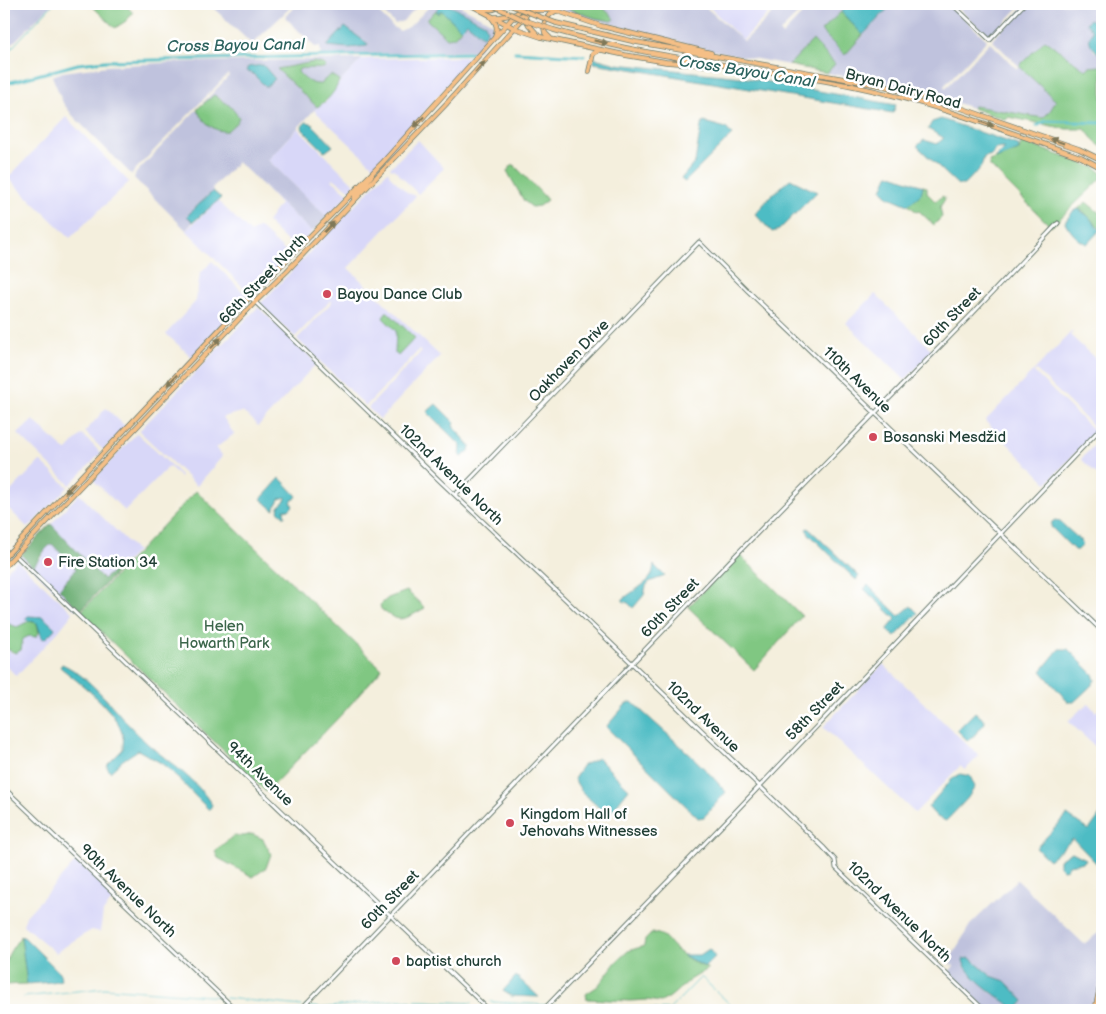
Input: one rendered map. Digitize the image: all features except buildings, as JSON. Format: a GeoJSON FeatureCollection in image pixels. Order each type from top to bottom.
{"type":"FeatureCollection","features":[{"type":"Feature","properties":{"kind":"main road"},"geometry":{"type":"LineString","coordinates":[[469,4],[489,10],[494,10],[501,4]]}},
{"type":"Feature","properties":{"kind":"main road"},"geometry":{"type":"LineString","coordinates":[[469,4],[507,25],[552,40],[666,62],[752,69]]}},
{"type":"Feature","properties":{"kind":"main road","name":"Bryan Dairy Road"},"geometry":{"type":"LineString","coordinates":[[490,4],[521,19],[578,37],[639,50],[853,86],[924,103],[1081,157],[1102,168]]}},
{"type":"Feature","properties":{"kind":"main road","name":"Bryan Dairy Road"},"geometry":{"type":"LineString","coordinates":[[507,4],[556,23],[636,42],[884,86],[917,94],[1079,149],[1102,160]]}},
{"type":"Feature","properties":{"kind":"main road"},"geometry":{"type":"LineString","coordinates":[[516,4],[528,25],[541,37]]}},
{"type":"Feature","properties":{"kind":"main road"},"geometry":{"type":"LineString","coordinates":[[521,14],[524,4]]}},
{"type":"Feature","properties":{"kind":"main road"},"geometry":{"type":"LineString","coordinates":[[549,4],[556,11]]}},
{"type":"Feature","properties":{"kind":"main road"},"geometry":{"type":"LineString","coordinates":[[521,14],[535,5],[601,26],[735,59]]}},
{"type":"Feature","properties":{"kind":"main road"},"geometry":{"type":"LineString","coordinates":[[529,12],[535,5]]}},
{"type":"Feature","properties":{"kind":"main road"},"geometry":{"type":"LineString","coordinates":[[490,16],[500,18],[529,12],[556,11]]}},
{"type":"Feature","properties":{"kind":"main road"},"geometry":{"type":"LineString","coordinates":[[552,40],[544,28],[548,16],[556,11]]}},
{"type":"Feature","properties":{"kind":"main road","name":"66th Street North"},"geometry":{"type":"LineString","coordinates":[[4,558],[250,297],[372,173],[512,19],[521,14]]}},
{"type":"Feature","properties":{"kind":"main road","name":"66th Street North"},"geometry":{"type":"LineString","coordinates":[[4,567],[448,102],[520,22],[521,14]]}},
{"type":"Feature","properties":{"kind":"main road"},"geometry":{"type":"LineString","coordinates":[[490,16],[496,22],[497,29],[494,38]]}},
{"type":"Feature","properties":{"kind":"main road"},"geometry":{"type":"LineString","coordinates":[[589,71],[591,58],[599,50]]}},
{"type":"Feature","properties":{"kind":"main road"},"geometry":{"type":"LineString","coordinates":[[354,201],[355,196],[367,183],[372,173]]}},
{"type":"Feature","properties":{"kind":"main road"},"geometry":{"type":"LineString","coordinates":[[1095,1010],[1102,977]]}},
{"type":"Feature","properties":{"kind":"street"},"geometry":{"type":"LineString","coordinates":[[952,4],[990,40],[1024,4]]}},
{"type":"Feature","properties":{"kind":"street","name":"60th Street"},"geometry":{"type":"LineString","coordinates":[[300,1010],[758,531],[875,414],[1058,223]]}},
{"type":"Feature","properties":{"kind":"street","name":"110th Avenue"},"geometry":{"type":"LineString","coordinates":[[699,242],[875,414],[1102,631]]}},
{"type":"Feature","properties":{"kind":"street","name":"Oakhaven Drive"},"geometry":{"type":"LineString","coordinates":[[454,495],[699,242]]}},
{"type":"Feature","properties":{"kind":"street"},"geometry":{"type":"LineString","coordinates":[[250,297],[255,302]]}},
{"type":"Feature","properties":{"kind":"street","name":"102nd Avenue North"},"geometry":{"type":"LineString","coordinates":[[255,302],[454,495],[632,663]]}},
{"type":"Feature","properties":{"kind":"street","name":"58th Street"},"geometry":{"type":"LineString","coordinates":[[544,1009],[1102,427]]}},
{"type":"Feature","properties":{"kind":"street","name":"94th Avenue"},"geometry":{"type":"LineString","coordinates":[[15,555],[489,1010]]}},
{"type":"Feature","properties":{"kind":"street","name":"102nd Avenue"},"geometry":{"type":"LineString","coordinates":[[632,663],[759,786]]}},
{"type":"Feature","properties":{"kind":"street","name":"102nd Avenue North"},"geometry":{"type":"LineString","coordinates":[[759,786],[823,847],[835,860],[836,868],[984,1010]]}},
{"type":"Feature","properties":{"kind":"street","name":"90th Avenue North"},"geometry":{"type":"LineString","coordinates":[[4,788],[236,1010]]}},
{"type":"Feature","properties":{"kind":"shaded area"},"geometry":{"type":"Polygon","coordinates":[[[4,4],[52,4],[6,50],[4,48],[4,38],[6,40],[11,33],[4,23],[4,4]]]}},
{"type":"Feature","properties":{"kind":"shaded area"},"geometry":{"type":"Polygon","coordinates":[[[209,4],[294,4],[252,44],[209,4]]]}},
{"type":"Feature","properties":{"kind":"shaded area"},"geometry":{"type":"Polygon","coordinates":[[[298,4],[370,4],[393,27],[400,31],[409,27],[432,4],[442,4],[427,20],[447,38],[454,37],[467,22],[482,36],[459,12],[448,4],[456,4],[493,24],[494,30],[477,51],[321,55],[320,46],[315,47],[285,17],[298,4]]]}},
{"type":"Feature","properties":{"kind":"shaded area"},"geometry":{"type":"Polygon","coordinates":[[[375,4],[420,4],[403,21],[395,24],[375,4]]]}},
{"type":"Feature","properties":{"kind":"shaded area"},"geometry":{"type":"Polygon","coordinates":[[[551,4],[595,18],[612,21],[615,19],[599,4],[702,4],[744,41],[782,4],[808,4],[780,32],[782,35],[812,4],[850,4],[822,31],[845,55],[892,4],[949,4],[987,40],[944,86],[945,89],[990,42],[1017,69],[1020,67],[992,40],[1026,4],[1102,4],[1102,31],[1091,20],[1093,31],[1089,38],[1094,51],[1098,53],[1102,49],[1102,64],[1089,67],[1086,70],[1045,40],[1020,66],[1056,101],[1043,118],[974,106],[972,108],[918,90],[827,73],[835,64],[813,41],[789,65],[715,51],[591,19],[555,8],[551,4]]]}},
{"type":"Feature","properties":{"kind":"shaded area"},"geometry":{"type":"Polygon","coordinates":[[[706,4],[777,4],[743,40],[706,4]]]}},
{"type":"Feature","properties":{"kind":"shaded area"},"geometry":{"type":"Polygon","coordinates":[[[954,4],[1016,4],[1020,6],[990,38],[954,4]]]}},
{"type":"Feature","properties":{"kind":"shaded area"},"geometry":{"type":"Polygon","coordinates":[[[471,57],[403,137],[374,167],[314,110],[326,102],[339,83],[362,59],[471,57]]]}},
{"type":"Feature","properties":{"kind":"shaded area"},"geometry":{"type":"Polygon","coordinates":[[[362,59],[339,83],[339,80],[315,85],[303,78],[298,72],[299,69],[321,69],[326,67],[323,64],[314,62],[277,69],[317,107],[268,160],[327,217],[312,232],[238,162],[212,188],[213,191],[187,216],[193,222],[186,230],[134,178],[136,173],[197,109],[207,123],[227,131],[237,122],[239,117],[220,98],[214,96],[200,106],[229,76],[228,74],[132,175],[73,116],[63,103],[52,76],[63,72],[108,66],[181,62],[362,59]]]}},
{"type":"Feature","properties":{"kind":"shaded area"},"geometry":{"type":"Polygon","coordinates":[[[66,117],[129,182],[70,238],[8,178],[66,117]]]}},
{"type":"Feature","properties":{"kind":"shaded area"},"geometry":{"type":"Polygon","coordinates":[[[298,128],[356,186],[351,191],[333,178],[332,180],[349,194],[327,217],[268,160],[298,128]]]}},
{"type":"Feature","properties":{"kind":"shaded area"},"geometry":{"type":"Polygon","coordinates":[[[418,140],[444,168],[418,194],[395,170],[390,168],[418,140]]]}},
{"type":"Feature","properties":{"kind":"shaded area"},"geometry":{"type":"Polygon","coordinates":[[[388,171],[390,176],[408,193],[416,196],[348,268],[440,356],[380,419],[368,408],[421,352],[419,350],[366,406],[297,339],[332,302],[331,300],[295,337],[260,304],[388,171]],[[388,312],[396,331],[395,353],[414,338],[388,312]]]}},
{"type":"Feature","properties":{"kind":"shaded area"},"geometry":{"type":"Polygon","coordinates":[[[259,182],[312,232],[296,250],[267,222],[280,204],[259,182]]]}},
{"type":"Feature","properties":{"kind":"shaded area"},"geometry":{"type":"Polygon","coordinates":[[[218,201],[251,233],[259,227],[290,256],[251,295],[186,230],[218,201]]]}},
{"type":"Feature","properties":{"kind":"shaded area"},"geometry":{"type":"Polygon","coordinates":[[[212,261],[248,297],[192,357],[166,334],[196,301],[200,274],[212,261]]]}},
{"type":"Feature","properties":{"kind":"shaded area"},"geometry":{"type":"Polygon","coordinates":[[[875,294],[933,351],[905,380],[846,323],[875,294]]]}},
{"type":"Feature","properties":{"kind":"shaded area"},"geometry":{"type":"Polygon","coordinates":[[[258,307],[317,363],[258,426],[242,412],[223,417],[234,434],[216,448],[222,455],[221,458],[197,486],[139,431],[258,307]]]}},
{"type":"Feature","properties":{"kind":"shaded area"},"geometry":{"type":"Polygon","coordinates":[[[1072,331],[1070,335],[1102,365],[1102,425],[1097,430],[1036,370],[1034,372],[1095,432],[1047,483],[985,421],[1072,331]]]}},
{"type":"Feature","properties":{"kind":"shaded area"},"geometry":{"type":"Polygon","coordinates":[[[106,408],[126,427],[103,450],[85,432],[106,408]]]}},
{"type":"Feature","properties":{"kind":"shaded area"},"geometry":{"type":"Polygon","coordinates":[[[33,420],[66,451],[82,434],[101,453],[70,485],[18,434],[33,420]]]}},
{"type":"Feature","properties":{"kind":"shaded area"},"geometry":{"type":"Polygon","coordinates":[[[137,433],[181,475],[180,477],[169,466],[125,511],[93,480],[137,433]]]}},
{"type":"Feature","properties":{"kind":"shaded area"},"geometry":{"type":"Polygon","coordinates":[[[1102,437],[1102,479],[1081,459],[1102,437]]]}},
{"type":"Feature","properties":{"kind":"shaded area"},"geometry":{"type":"Polygon","coordinates":[[[40,461],[68,487],[28,528],[4,504],[4,498],[40,461]]]}},
{"type":"Feature","properties":{"kind":"shaded area"},"geometry":{"type":"Polygon","coordinates":[[[79,494],[137,551],[103,579],[51,524],[79,494]]]}},
{"type":"Feature","properties":{"kind":"shaded area"},"geometry":{"type":"Polygon","coordinates":[[[52,543],[76,569],[59,589],[77,608],[75,610],[20,557],[21,555],[33,566],[41,558],[47,546],[52,543]]]}},
{"type":"Feature","properties":{"kind":"shaded area"},"geometry":{"type":"Polygon","coordinates":[[[17,560],[73,613],[58,632],[16,676],[4,663],[4,648],[13,653],[21,650],[23,639],[29,636],[36,637],[39,633],[42,638],[43,617],[32,616],[26,620],[29,621],[17,627],[4,622],[4,574],[17,560]]]}},
{"type":"Feature","properties":{"kind":"shaded area"},"geometry":{"type":"Polygon","coordinates":[[[883,664],[979,756],[965,770],[960,766],[915,813],[823,727],[883,664]]]}},
{"type":"Feature","properties":{"kind":"shaded area"},"geometry":{"type":"Polygon","coordinates":[[[1088,703],[1096,712],[1102,705],[1102,753],[1068,721],[1088,703]]]}},
{"type":"Feature","properties":{"kind":"shaded area"},"geometry":{"type":"Polygon","coordinates":[[[77,860],[115,897],[103,912],[100,932],[92,930],[56,953],[23,925],[26,916],[77,860]]]}},
{"type":"Feature","properties":{"kind":"shaded area"},"geometry":{"type":"Polygon","coordinates":[[[1017,880],[1084,944],[1102,930],[1102,969],[1094,1010],[987,1010],[948,973],[954,966],[952,964],[950,966],[953,954],[970,925],[1017,880]],[[970,959],[964,966],[989,991],[1017,1009],[1024,1001],[970,959]]]}},
{"type":"Feature","properties":{"kind":"green space"},"geometry":{"type":"Polygon","coordinates":[[[90,4],[125,4],[133,13],[126,21],[115,28],[90,4]]]}},
{"type":"Feature","properties":{"kind":"green space"},"geometry":{"type":"Polygon","coordinates":[[[555,4],[599,4],[615,19],[612,21],[595,18],[555,4]]]}},
{"type":"Feature","properties":{"kind":"green space"},"geometry":{"type":"Polygon","coordinates":[[[436,10],[436,12],[442,11],[461,29],[454,37],[447,38],[427,20],[436,10]]]}},
{"type":"Feature","properties":{"kind":"green space"},"geometry":{"type":"Polygon","coordinates":[[[841,12],[863,35],[845,55],[821,31],[841,12]]]}},
{"type":"Feature","properties":{"kind":"green space"},"geometry":{"type":"Polygon","coordinates":[[[813,40],[835,64],[827,73],[789,65],[813,40]]]}},
{"type":"Feature","properties":{"kind":"green space"},"geometry":{"type":"Polygon","coordinates":[[[1045,40],[1086,70],[1089,67],[1100,66],[1102,68],[1102,147],[1095,142],[1085,129],[1066,129],[1009,117],[1006,120],[972,108],[974,106],[1043,118],[1056,101],[1019,66],[1045,40]]]}},
{"type":"Feature","properties":{"kind":"green space"},"geometry":{"type":"Polygon","coordinates":[[[314,62],[323,64],[326,67],[299,69],[298,72],[306,80],[315,84],[322,84],[331,75],[339,80],[331,96],[317,107],[277,69],[314,62]]]}},
{"type":"Feature","properties":{"kind":"green space"},"geometry":{"type":"Polygon","coordinates":[[[214,95],[230,106],[239,117],[237,122],[227,131],[213,128],[197,109],[214,95]]]}},
{"type":"Feature","properties":{"kind":"green space"},"geometry":{"type":"Polygon","coordinates":[[[1022,142],[1096,168],[1102,173],[1102,178],[1051,227],[990,166],[989,161],[1019,150],[1022,142]]]}},
{"type":"Feature","properties":{"kind":"green space"},"geometry":{"type":"Polygon","coordinates":[[[513,164],[547,200],[539,206],[532,207],[524,201],[507,171],[513,164]]]}},
{"type":"Feature","properties":{"kind":"green space"},"geometry":{"type":"Polygon","coordinates":[[[923,186],[927,187],[927,193],[935,201],[943,196],[945,199],[940,207],[942,217],[934,225],[919,211],[917,212],[908,205],[923,186]]]}},
{"type":"Feature","properties":{"kind":"green space"},"geometry":{"type":"Polygon","coordinates":[[[1086,202],[1102,215],[1102,230],[1083,211],[1078,209],[1086,202]]]}},
{"type":"Feature","properties":{"kind":"green space"},"geometry":{"type":"Polygon","coordinates":[[[386,312],[415,338],[398,356],[395,353],[396,331],[383,318],[386,312]]]}},
{"type":"Feature","properties":{"kind":"green space","name":"Helen Howarth Park"},"geometry":{"type":"Polygon","coordinates":[[[196,491],[382,669],[342,714],[266,792],[81,612],[196,491]]]}},
{"type":"Feature","properties":{"kind":"green space"},"geometry":{"type":"Polygon","coordinates":[[[51,524],[103,579],[126,562],[80,611],[59,589],[76,569],[52,544],[44,551],[33,567],[21,555],[51,524]]]}},
{"type":"Feature","properties":{"kind":"green space"},"geometry":{"type":"Polygon","coordinates":[[[739,554],[802,616],[754,670],[688,607],[739,554]]]}},
{"type":"Feature","properties":{"kind":"green space"},"geometry":{"type":"Polygon","coordinates":[[[407,591],[425,608],[403,619],[393,617],[381,609],[380,605],[388,598],[407,591]]]}},
{"type":"Feature","properties":{"kind":"green space"},"geometry":{"type":"Polygon","coordinates":[[[29,621],[37,623],[39,633],[36,637],[29,636],[23,639],[21,650],[16,653],[4,648],[4,622],[17,627],[29,621]]]}},
{"type":"Feature","properties":{"kind":"green space"},"geometry":{"type":"Polygon","coordinates":[[[252,834],[263,839],[271,854],[266,868],[253,877],[218,858],[215,851],[233,836],[252,834]]]}},
{"type":"Feature","properties":{"kind":"green space"},"geometry":{"type":"Polygon","coordinates":[[[652,933],[661,935],[684,956],[708,969],[661,1002],[587,999],[586,994],[598,986],[616,962],[628,951],[644,946],[645,940],[652,933]]]}},
{"type":"Feature","properties":{"kind":"green space"},"geometry":{"type":"Polygon","coordinates":[[[21,936],[27,984],[4,985],[7,959],[21,936]]]}},
{"type":"Feature","properties":{"kind":"water"},"geometry":{"type":"Polygon","coordinates":[[[442,4],[457,9],[485,24],[487,30],[485,35],[482,36],[467,23],[461,29],[442,11],[439,11],[439,14],[436,10],[442,4]]]}},
{"type":"Feature","properties":{"kind":"water"},"geometry":{"type":"Polygon","coordinates":[[[850,4],[892,4],[863,35],[841,12],[850,4]]]}},
{"type":"Feature","properties":{"kind":"water"},"geometry":{"type":"Polygon","coordinates":[[[1090,19],[1102,31],[1102,49],[1098,53],[1091,45],[1089,38],[1093,31],[1086,23],[1090,19]]]}},
{"type":"Feature","properties":{"kind":"water"},"geometry":{"type":"Polygon","coordinates":[[[345,27],[368,44],[367,46],[349,48],[327,46],[345,27]]]}},
{"type":"Feature","properties":{"kind":"water"},"geometry":{"type":"Polygon","coordinates":[[[594,58],[617,64],[741,77],[896,105],[893,113],[594,63],[594,58]]]}},
{"type":"Feature","properties":{"kind":"water"},"geometry":{"type":"Polygon","coordinates":[[[263,65],[275,79],[266,87],[252,73],[246,71],[248,67],[263,65]]]}},
{"type":"Feature","properties":{"kind":"water"},"geometry":{"type":"Polygon","coordinates":[[[941,119],[1018,145],[1019,150],[993,160],[1005,148],[995,149],[992,155],[984,157],[981,167],[964,185],[958,185],[917,146],[924,140],[937,144],[944,138],[928,129],[932,122],[941,119]]]}},
{"type":"Feature","properties":{"kind":"water"},"geometry":{"type":"Polygon","coordinates":[[[306,122],[311,123],[333,146],[325,152],[303,130],[302,126],[306,122]]]}},
{"type":"Feature","properties":{"kind":"water"},"geometry":{"type":"Polygon","coordinates":[[[704,122],[726,128],[732,135],[685,182],[681,179],[695,162],[701,126],[704,122]]]}},
{"type":"Feature","properties":{"kind":"water"},"geometry":{"type":"Polygon","coordinates":[[[889,174],[923,186],[921,194],[908,205],[887,196],[882,189],[889,174]]]}},
{"type":"Feature","properties":{"kind":"water"},"geometry":{"type":"Polygon","coordinates":[[[790,179],[817,192],[779,230],[772,232],[755,214],[790,179]]]}},
{"type":"Feature","properties":{"kind":"water"},"geometry":{"type":"Polygon","coordinates":[[[213,191],[221,198],[193,222],[187,216],[213,191]]]}},
{"type":"Feature","properties":{"kind":"water"},"geometry":{"type":"Polygon","coordinates":[[[1078,209],[1088,216],[1100,230],[1087,244],[1074,235],[1065,222],[1073,211],[1078,209]]]}},
{"type":"Feature","properties":{"kind":"water"},"geometry":{"type":"Polygon","coordinates":[[[436,404],[455,423],[453,426],[470,446],[469,451],[462,457],[460,456],[461,446],[427,412],[436,404]]]}},
{"type":"Feature","properties":{"kind":"water"},"geometry":{"type":"Polygon","coordinates":[[[280,478],[297,496],[293,499],[291,503],[293,506],[289,510],[284,509],[285,517],[278,511],[286,497],[279,499],[274,510],[261,499],[280,478]]]}},
{"type":"Feature","properties":{"kind":"water"},"geometry":{"type":"Polygon","coordinates":[[[1055,520],[1059,521],[1080,540],[1083,545],[1078,550],[1074,550],[1051,527],[1052,522],[1055,520]]]}},
{"type":"Feature","properties":{"kind":"water"},"geometry":{"type":"Polygon","coordinates":[[[808,528],[859,576],[856,580],[809,534],[806,529],[808,528]]]}},
{"type":"Feature","properties":{"kind":"water"},"geometry":{"type":"Polygon","coordinates":[[[654,565],[665,576],[649,582],[644,595],[633,608],[623,599],[649,579],[654,565]]]}},
{"type":"Feature","properties":{"kind":"water"},"geometry":{"type":"Polygon","coordinates":[[[868,585],[899,616],[911,606],[918,613],[895,637],[887,630],[896,619],[864,589],[868,585]]]}},
{"type":"Feature","properties":{"kind":"water"},"geometry":{"type":"Polygon","coordinates":[[[28,616],[43,617],[55,628],[45,639],[42,638],[37,623],[25,619],[28,616]]]}},
{"type":"Feature","properties":{"kind":"water"},"geometry":{"type":"Polygon","coordinates":[[[1059,649],[1068,649],[1093,674],[1095,680],[1074,702],[1068,702],[1041,671],[1059,649]]]}},
{"type":"Feature","properties":{"kind":"water"},"geometry":{"type":"Polygon","coordinates":[[[62,664],[86,680],[149,745],[183,772],[206,796],[212,805],[209,810],[170,770],[138,750],[110,772],[107,767],[108,764],[123,749],[120,727],[114,717],[97,698],[60,667],[62,664]]]}},
{"type":"Feature","properties":{"kind":"water"},"geometry":{"type":"Polygon","coordinates":[[[632,702],[693,757],[726,792],[704,817],[698,818],[606,727],[627,703],[632,702]]]}},
{"type":"Feature","properties":{"kind":"water"},"geometry":{"type":"Polygon","coordinates":[[[975,712],[985,723],[970,740],[967,740],[958,729],[975,712]]]}},
{"type":"Feature","properties":{"kind":"water"},"geometry":{"type":"Polygon","coordinates":[[[598,758],[629,789],[608,816],[582,792],[574,779],[582,766],[598,758]]]}},
{"type":"Feature","properties":{"kind":"water"},"geometry":{"type":"Polygon","coordinates":[[[960,774],[970,776],[975,787],[967,799],[946,821],[937,817],[928,807],[951,780],[960,774]]]}},
{"type":"Feature","properties":{"kind":"water"},"geometry":{"type":"Polygon","coordinates":[[[1102,812],[1102,846],[1097,864],[1073,839],[1049,860],[1036,848],[1067,815],[1089,830],[1102,812]]]}},
{"type":"Feature","properties":{"kind":"water"},"geometry":{"type":"Polygon","coordinates":[[[1072,852],[1086,859],[1084,862],[1069,865],[1067,869],[1063,870],[1059,866],[1059,860],[1072,852]]]}},
{"type":"Feature","properties":{"kind":"water"},"geometry":{"type":"Polygon","coordinates":[[[21,936],[60,973],[61,980],[27,984],[21,936]]]}},
{"type":"Feature","properties":{"kind":"water"},"geometry":{"type":"Polygon","coordinates":[[[709,949],[715,957],[705,967],[683,955],[700,955],[709,949]]]}},
{"type":"Feature","properties":{"kind":"water"},"geometry":{"type":"Polygon","coordinates":[[[970,958],[991,976],[1005,981],[1024,1001],[1017,1009],[977,980],[965,965],[963,959],[970,958]]]}},
{"type":"Feature","properties":{"kind":"water"},"geometry":{"type":"Polygon","coordinates":[[[516,976],[539,997],[511,996],[503,991],[516,976]]]}},
{"type":"Feature","properties":{"kind":"waterway"},"geometry":{"type":"LineString","coordinates":[[4,56],[53,4]]}},
{"type":"Feature","properties":{"kind":"waterway","name":"Cross Bayou Canal"},"geometry":{"type":"LineString","coordinates":[[515,52],[584,56]]}},
{"type":"Feature","properties":{"kind":"waterway","name":"Cross Bayou Canal"},"geometry":{"type":"LineString","coordinates":[[4,84],[78,64],[105,61],[472,53]]}},
{"type":"Feature","properties":{"kind":"waterway"},"geometry":{"type":"LineString","coordinates":[[1037,126],[1046,121],[1102,123]]}},
{"type":"Feature","properties":{"kind":"waterway"},"geometry":{"type":"LineString","coordinates":[[553,1005],[669,1010],[701,977],[736,1010]]}},
{"type":"Feature","properties":{"kind":"waterway"},"geometry":{"type":"LineString","coordinates":[[24,997],[104,988],[222,997]]}},
{"type":"Feature","properties":{"kind":"waterway"},"geometry":{"type":"LineString","coordinates":[[226,998],[301,1006]]}},
{"type":"Feature","properties":{"kind":"waterway"},"geometry":{"type":"LineString","coordinates":[[305,1006],[321,1008],[397,1000],[472,1003]]}},
{"type":"Feature","properties":{"kind":"waterway"},"geometry":{"type":"LineString","coordinates":[[491,1002],[546,1005]]}},
{"type":"Feature","properties":{"kind":"place","name":"Bayou Dance Club"},"geometry":{"type":"Point","coordinates":[327,294]}},
{"type":"Feature","properties":{"kind":"place","name":"Bosanski Mesdžid"},"geometry":{"type":"Point","coordinates":[873,437]}},
{"type":"Feature","properties":{"kind":"place","name":"Fire Station 34"},"geometry":{"type":"Point","coordinates":[48,562]}},
{"type":"Feature","properties":{"kind":"place","name":"Kingdom Hall of Jehovahs Witnesses"},"geometry":{"type":"Point","coordinates":[510,823]}},
{"type":"Feature","properties":{"kind":"place","name":"baptist church"},"geometry":{"type":"Point","coordinates":[396,961]}}]}
